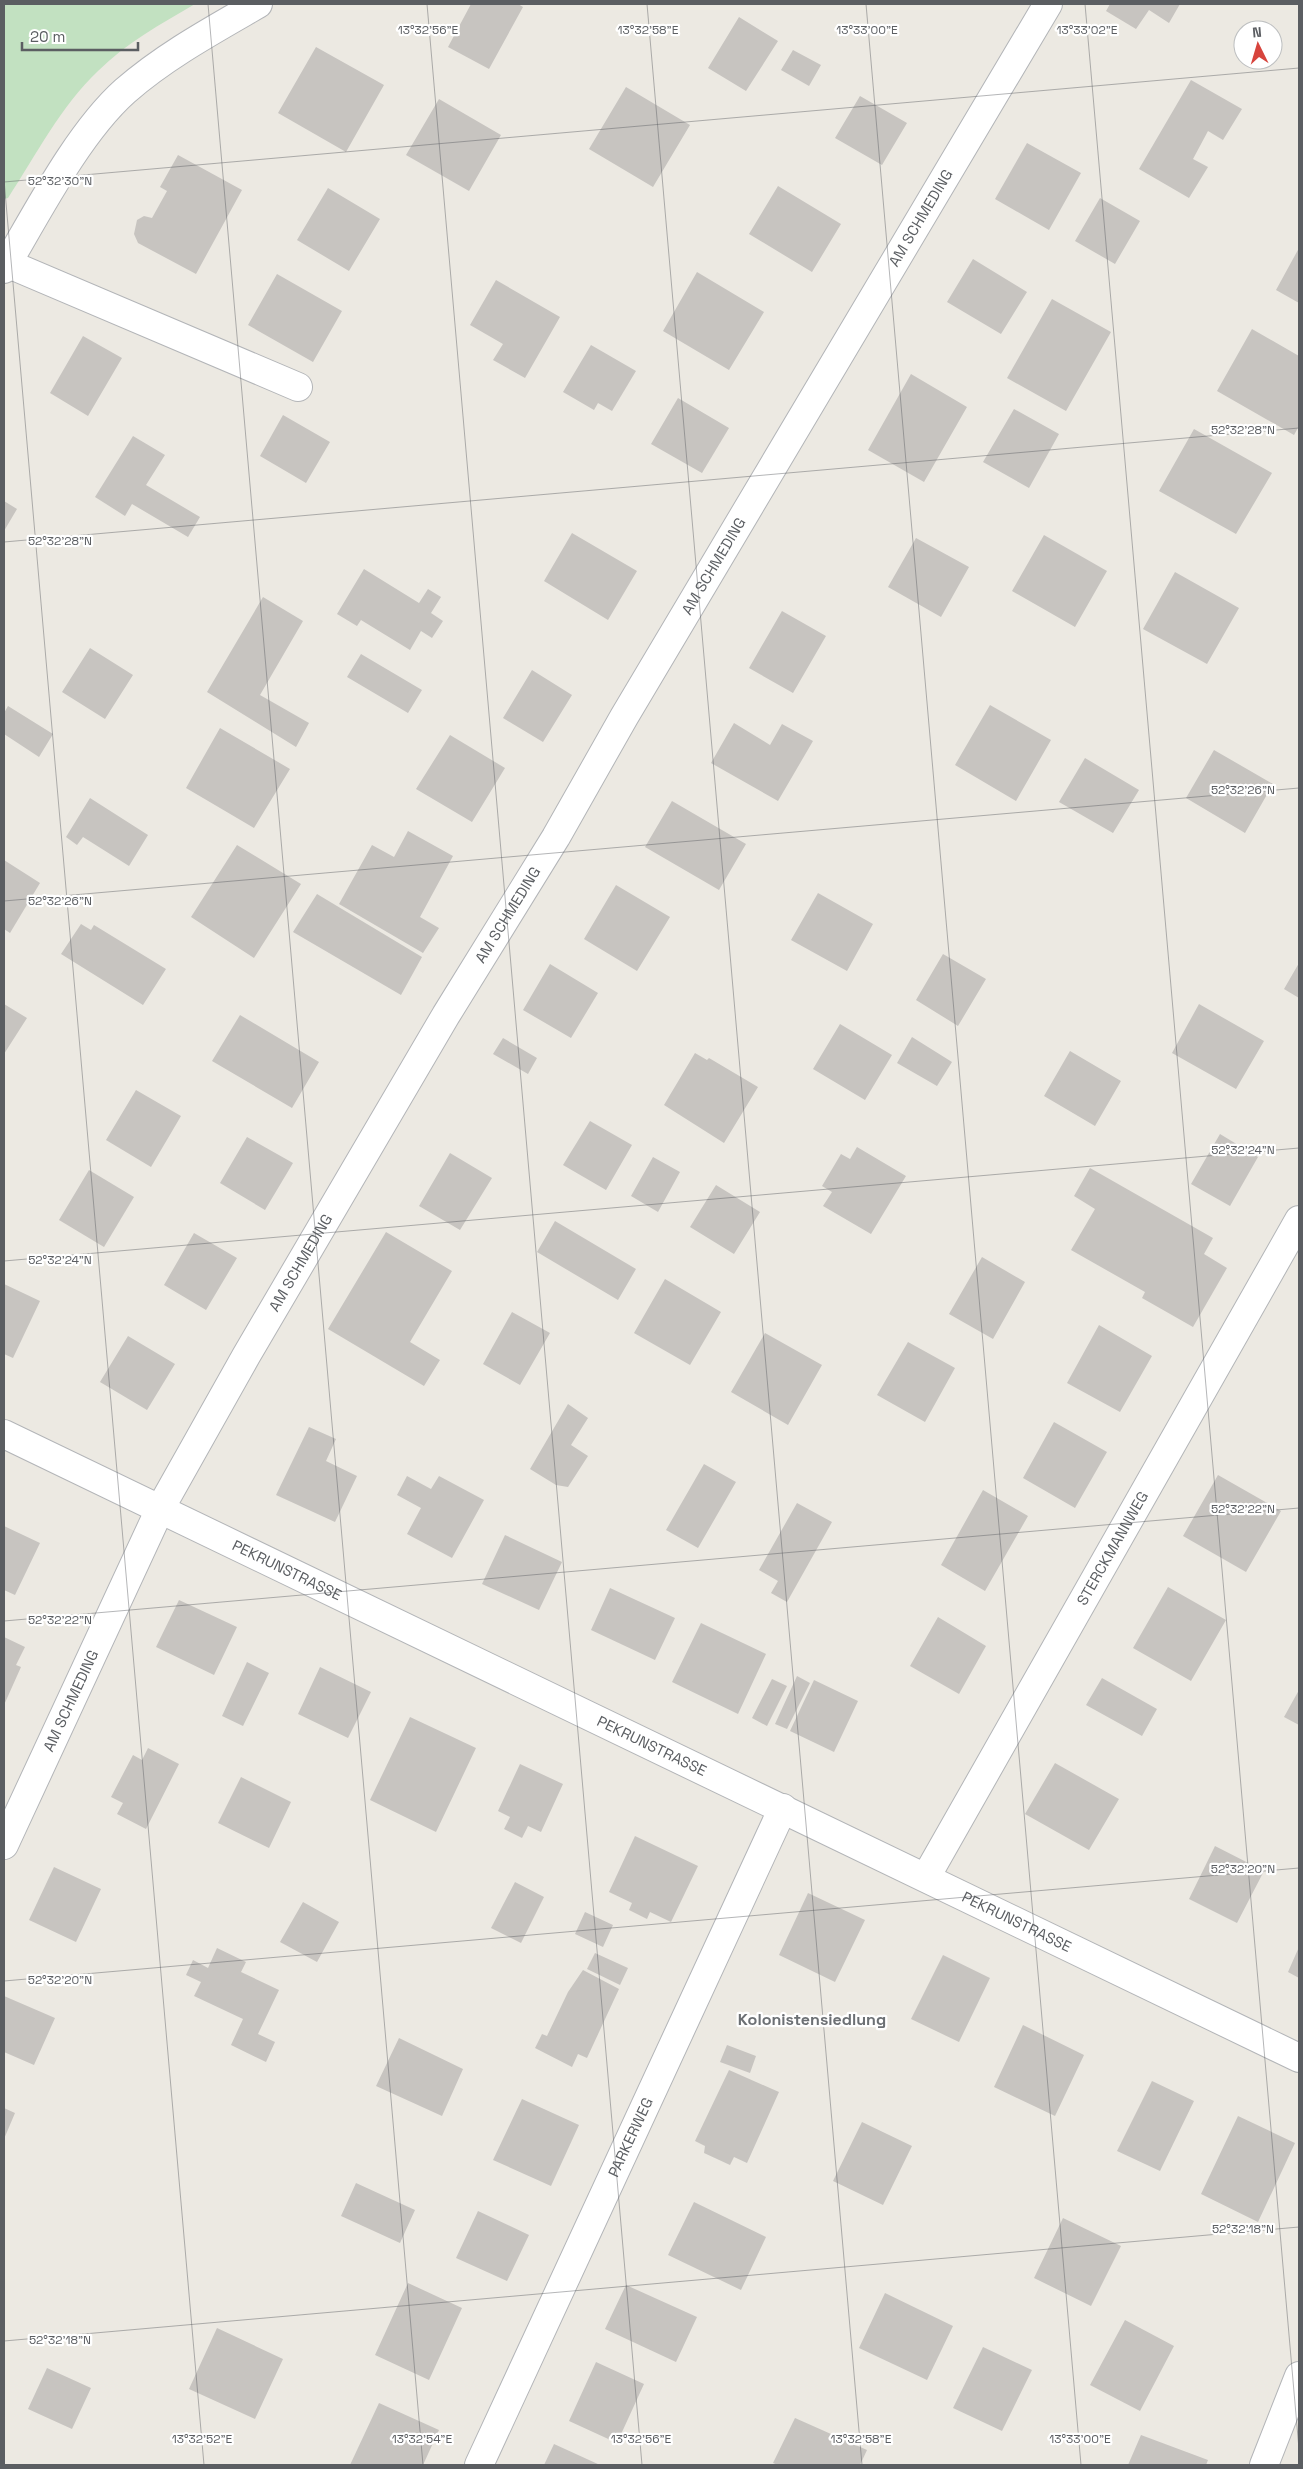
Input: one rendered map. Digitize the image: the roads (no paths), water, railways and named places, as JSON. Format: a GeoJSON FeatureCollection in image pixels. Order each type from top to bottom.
{"type":"FeatureCollection","features":[{"type":"Feature","properties":{"kind":"street"},"geometry":{"type":"LineString","coordinates":[[258,4],[179,50],[125,91],[81,142],[5,265],[298,387]]}},
{"type":"Feature","properties":{"kind":"street","name":"AM SCHMEDING"},"geometry":{"type":"LineString","coordinates":[[4,1845],[160,1509],[241,1364],[446,1015],[560,829],[624,717],[1048,4]]}},
{"type":"Feature","properties":{"kind":"street","name":"STERCKMANNWEG"},"geometry":{"type":"LineString","coordinates":[[926,1878],[1299,1220]]}},
{"type":"Feature","properties":{"kind":"street","name":"PEKRUNSTRASSE"},"geometry":{"type":"LineString","coordinates":[[4,1434],[1299,2058]]}},
{"type":"Feature","properties":{"kind":"street","name":"PARKERWEG"},"geometry":{"type":"LineString","coordinates":[[479,2465],[783,1808]]}},
{"type":"Feature","properties":{"kind":"street"},"geometry":{"type":"LineString","coordinates":[[1264,2465],[1299,2376]]}},
{"type":"Feature","properties":{"kind":"district","name":"Kolonistensiedlung"},"geometry":{"type":"Point","coordinates":[812,2019]}}]}
